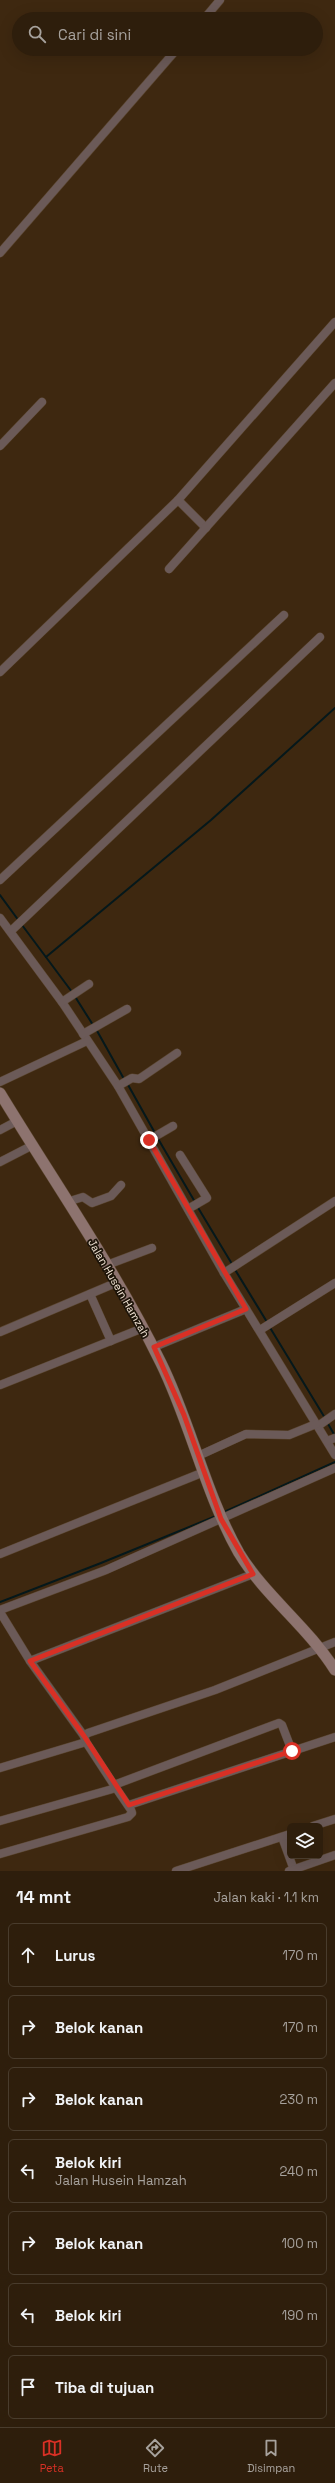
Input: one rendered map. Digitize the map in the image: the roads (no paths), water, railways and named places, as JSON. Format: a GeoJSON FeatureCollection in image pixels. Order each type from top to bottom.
{"type":"FeatureCollection","features":[{"type":"Feature","properties":{"kind":"street"},"geometry":{"type":"LineString","coordinates":[[210,12],[220,0]]}},
{"type":"Feature","properties":{"kind":"street"},"geometry":{"type":"LineString","coordinates":[[0,253],[171,56]]}},
{"type":"Feature","properties":{"kind":"street"},"geometry":{"type":"LineString","coordinates":[[0,672],[178,500],[335,322]]}},
{"type":"Feature","properties":{"kind":"street"},"geometry":{"type":"LineString","coordinates":[[169,569],[335,383]]}},
{"type":"Feature","properties":{"kind":"street"},"geometry":{"type":"LineString","coordinates":[[0,446],[42,402]]}},
{"type":"Feature","properties":{"kind":"street"},"geometry":{"type":"LineString","coordinates":[[178,500],[206,528]]}},
{"type":"Feature","properties":{"kind":"street"},"geometry":{"type":"LineString","coordinates":[[0,880],[284,615]]}},
{"type":"Feature","properties":{"kind":"street"},"geometry":{"type":"LineString","coordinates":[[12,930],[320,637]]}},
{"type":"Feature","properties":{"kind":"street"},"geometry":{"type":"LineString","coordinates":[[0,918],[12,930],[64,1000],[86,1036],[120,1085],[246,1309],[262,1329],[318,1424],[330,1440],[335,1455]]}},
{"type":"Feature","properties":{"kind":"street"},"geometry":{"type":"LineString","coordinates":[[64,1000],[89,984]]}},
{"type":"Feature","properties":{"kind":"street"},"geometry":{"type":"LineString","coordinates":[[0,1082],[86,1036],[99,1025],[127,1009]]}},
{"type":"Feature","properties":{"kind":"street"},"geometry":{"type":"LineString","coordinates":[[120,1085],[132,1078],[139,1079],[177,1053]]}},
{"type":"Feature","properties":{"kind":"street","name":"Jalan Husein Hamzah"},"geometry":{"type":"LineString","coordinates":[[0,1093],[118,1282],[154,1347],[168,1378],[219,1516],[253,1574],[320,1647],[335,1670]]}},
{"type":"Feature","properties":{"kind":"street"},"geometry":{"type":"LineString","coordinates":[[0,1130],[17,1121]]}},
{"type":"Feature","properties":{"kind":"street"},"geometry":{"type":"LineString","coordinates":[[151,1139],[173,1126]]}},
{"type":"Feature","properties":{"kind":"street"},"geometry":{"type":"LineString","coordinates":[[0,1162],[33,1146]]}},
{"type":"Feature","properties":{"kind":"street"},"geometry":{"type":"LineString","coordinates":[[180,1155],[207,1198],[190,1208]]}},
{"type":"Feature","properties":{"kind":"street"},"geometry":{"type":"LineString","coordinates":[[67,1202],[84,1197],[92,1203],[111,1196],[121,1185]]}},
{"type":"Feature","properties":{"kind":"street"},"geometry":{"type":"LineString","coordinates":[[226,1271],[335,1201]]}},
{"type":"Feature","properties":{"kind":"street"},"geometry":{"type":"LineString","coordinates":[[107,1265],[152,1248]]}},
{"type":"Feature","properties":{"kind":"street"},"geometry":{"type":"LineString","coordinates":[[0,1332],[118,1282]]}},
{"type":"Feature","properties":{"kind":"street"},"geometry":{"type":"LineString","coordinates":[[262,1329],[335,1283]]}},
{"type":"Feature","properties":{"kind":"street"},"geometry":{"type":"LineString","coordinates":[[90,1294],[111,1341]]}},
{"type":"Feature","properties":{"kind":"street"},"geometry":{"type":"LineString","coordinates":[[154,1347],[246,1309]]}},
{"type":"Feature","properties":{"kind":"street"},"geometry":{"type":"LineString","coordinates":[[0,1385],[143,1328]]}},
{"type":"Feature","properties":{"kind":"street"},"geometry":{"type":"LineString","coordinates":[[198,1456],[246,1434],[253,1433],[276,1436],[289,1435],[318,1424],[334,1415]]}},
{"type":"Feature","properties":{"kind":"street"},"geometry":{"type":"LineString","coordinates":[[0,1854],[128,1817],[132,1814],[129,1805],[30,1661],[0,1611],[106,1570],[219,1516],[335,1468]]}},
{"type":"Feature","properties":{"kind":"street"},"geometry":{"type":"LineString","coordinates":[[0,1554],[204,1472]]}},
{"type":"Feature","properties":{"kind":"street"},"geometry":{"type":"LineString","coordinates":[[30,1661],[253,1574]]}},
{"type":"Feature","properties":{"kind":"street"},"geometry":{"type":"LineString","coordinates":[[0,1768],[85,1739],[335,1642]]}},
{"type":"Feature","properties":{"kind":"street"},"geometry":{"type":"LineString","coordinates":[[0,1821],[115,1786],[279,1723],[282,1725],[292,1751]]}},
{"type":"Feature","properties":{"kind":"street"},"geometry":{"type":"LineString","coordinates":[[129,1805],[335,1737]]}},
{"type":"Feature","properties":{"kind":"street"},"geometry":{"type":"LineString","coordinates":[[322,1823],[335,1818]]}},
{"type":"Feature","properties":{"kind":"street"},"geometry":{"type":"LineString","coordinates":[[176,1871],[286,1836],[291,1870],[335,1855]]}},
{"type":"Feature","properties":{"kind":"waterway"},"geometry":{"type":"LineString","coordinates":[[46,957],[211,820],[335,708]]}},
{"type":"Feature","properties":{"kind":"waterway"},"geometry":{"type":"LineString","coordinates":[[0,895],[19,921]]}},
{"type":"Feature","properties":{"kind":"waterway"},"geometry":{"type":"LineString","coordinates":[[22,925],[72,992]]}},
{"type":"Feature","properties":{"kind":"waterway"},"geometry":{"type":"LineString","coordinates":[[74,995],[93,1025]]}},
{"type":"Feature","properties":{"kind":"waterway"},"geometry":{"type":"LineString","coordinates":[[96,1029],[124,1079]]}},
{"type":"Feature","properties":{"kind":"waterway"},"geometry":{"type":"LineString","coordinates":[[127,1083],[155,1133]]}},
{"type":"Feature","properties":{"kind":"waterway"},"geometry":{"type":"LineString","coordinates":[[157,1137],[195,1202]]}},
{"type":"Feature","properties":{"kind":"waterway"},"geometry":{"type":"LineString","coordinates":[[197,1206],[232,1264]]}},
{"type":"Feature","properties":{"kind":"waterway"},"geometry":{"type":"LineString","coordinates":[[234,1268],[267,1322]]}},
{"type":"Feature","properties":{"kind":"waterway"},"geometry":{"type":"LineString","coordinates":[[269,1326],[325,1418]]}},
{"type":"Feature","properties":{"kind":"waterway"},"geometry":{"type":"LineString","coordinates":[[327,1422],[335,1436]]}},
{"type":"Feature","properties":{"kind":"waterway"},"geometry":{"type":"LineString","coordinates":[[224,1512],[335,1462]]}},
{"type":"Feature","properties":{"kind":"waterway"},"geometry":{"type":"LineString","coordinates":[[0,1602],[216,1516]]}}]}
